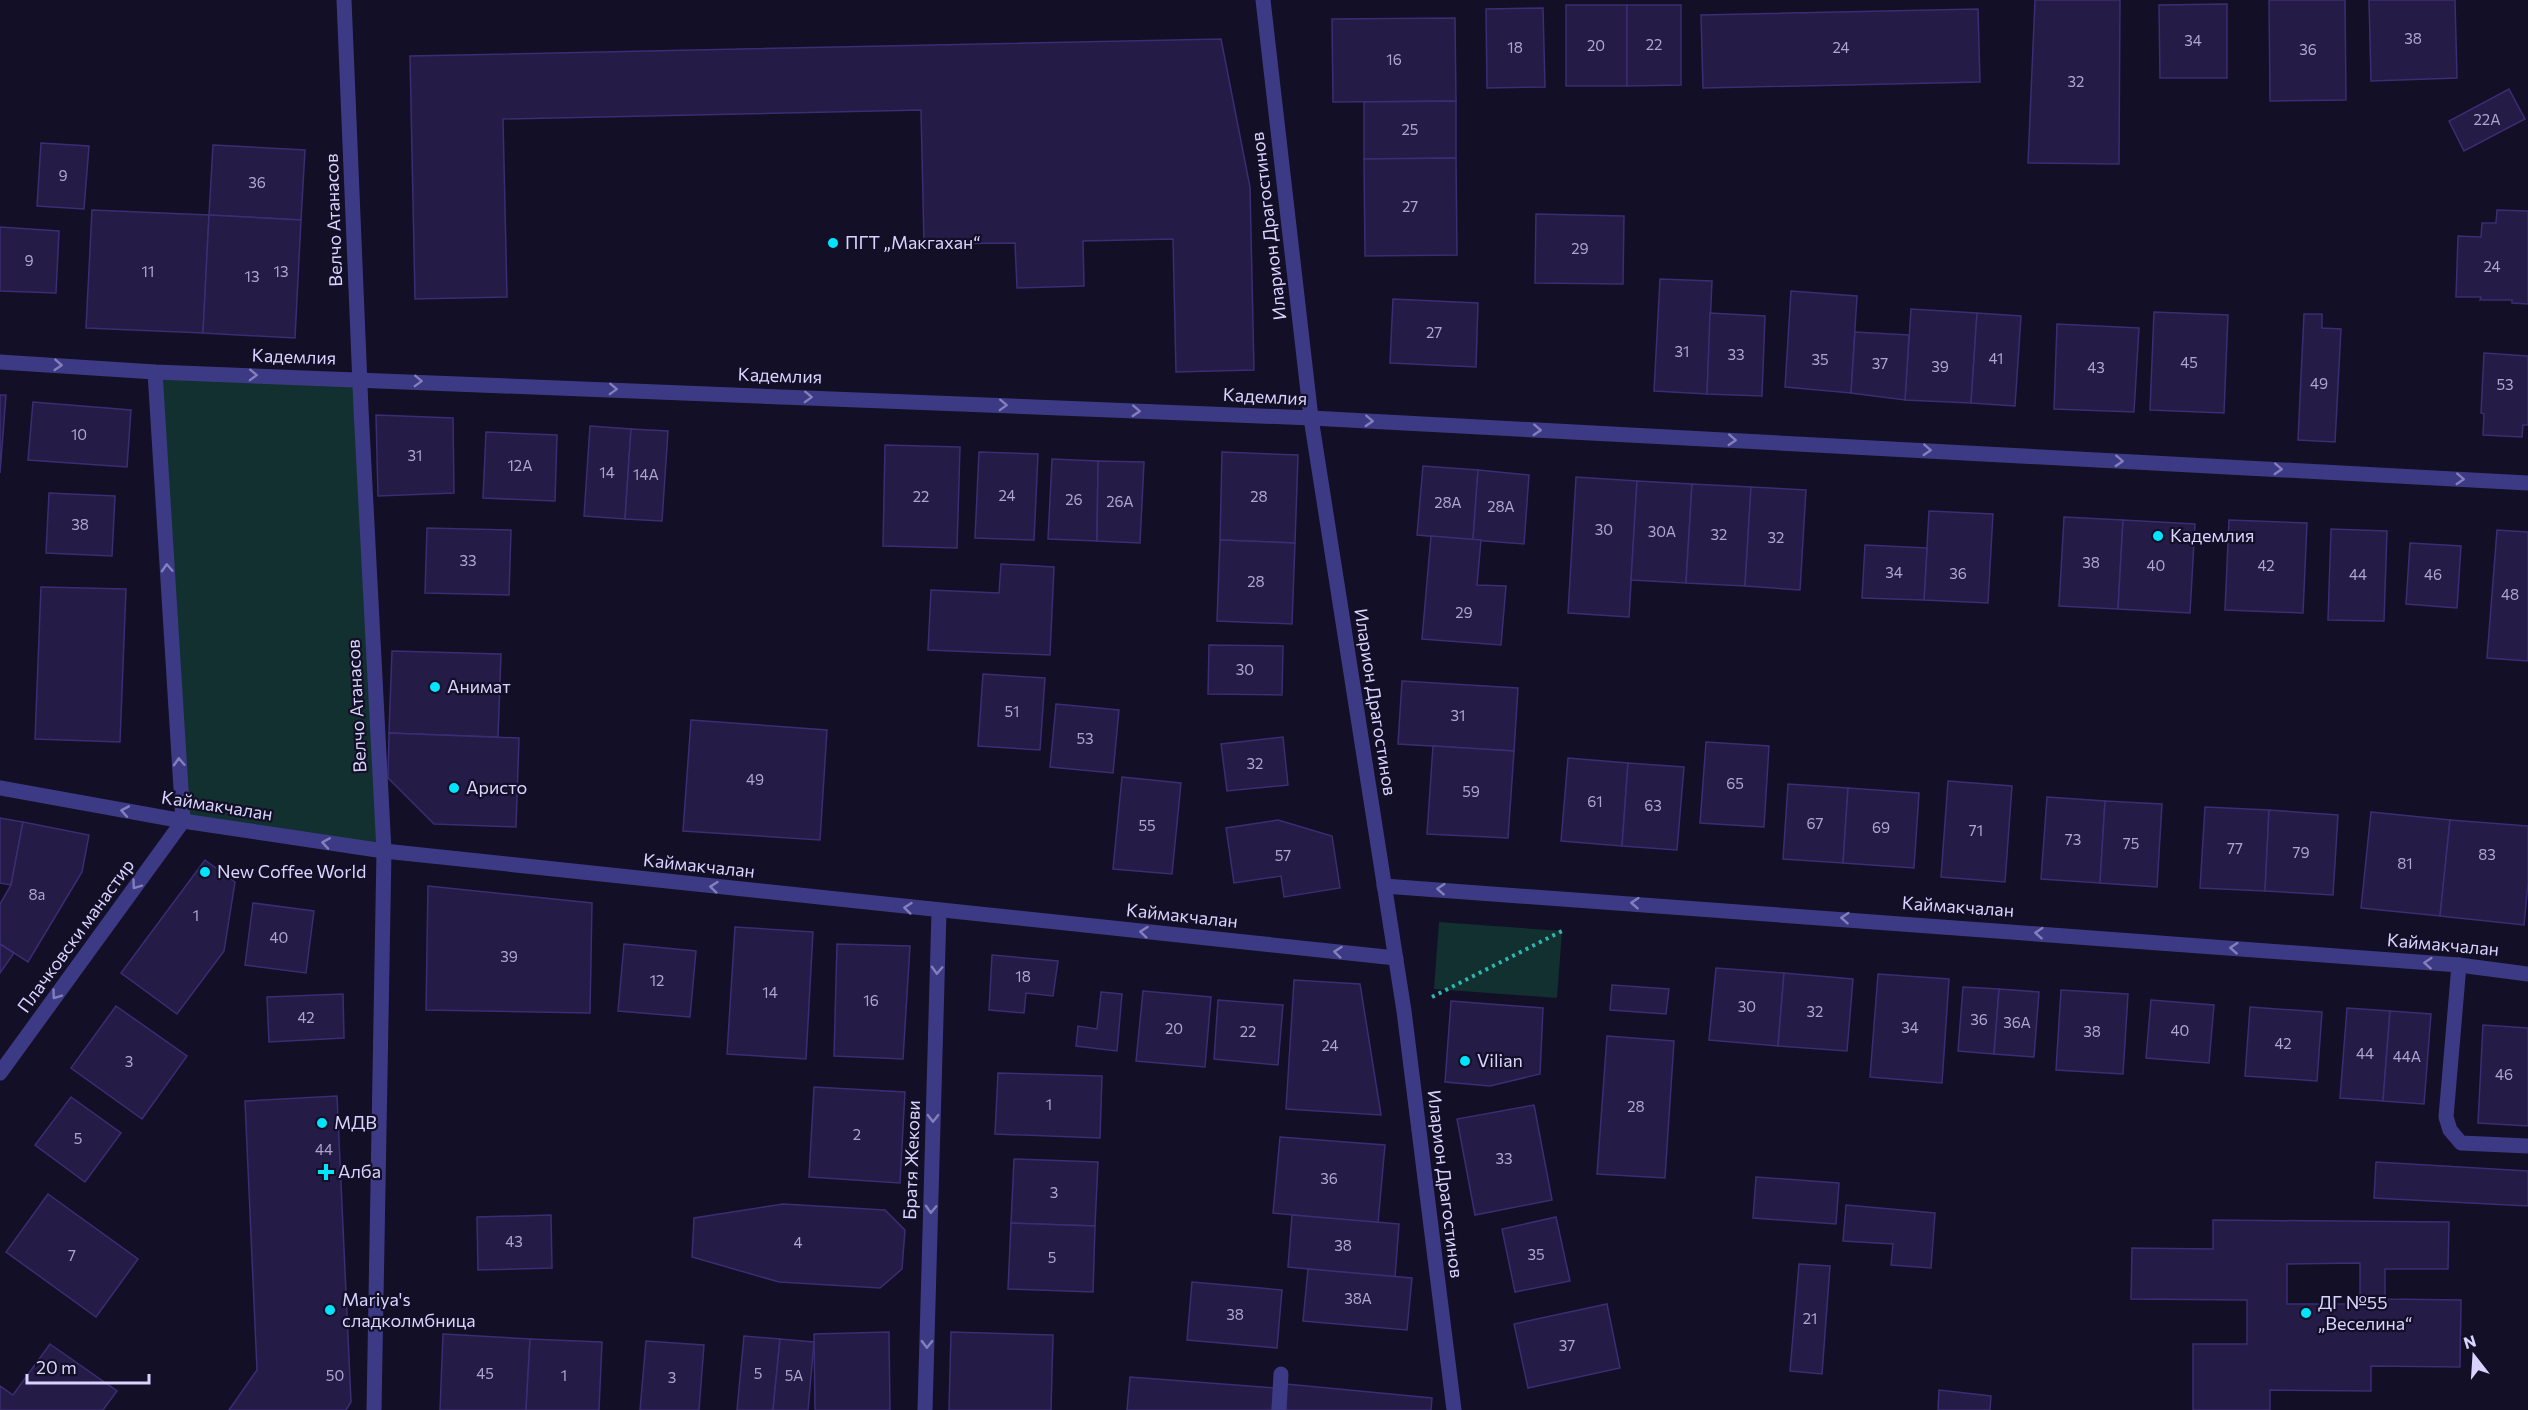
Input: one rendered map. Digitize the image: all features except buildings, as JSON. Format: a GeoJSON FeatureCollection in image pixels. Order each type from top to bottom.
{"type":"FeatureCollection","features":[{"type":"Feature","properties":{"kind":"street","name":"Велчо Атанасов"},"geometry":{"type":"LineString","coordinates":[[344,0],[360,379],[384,851],[374,1410]]}},
{"type":"Feature","properties":{"kind":"street","name":"Иларион Драгостинов"},"geometry":{"type":"LineString","coordinates":[[1263,0],[1311,418],[1404,1011],[1454,1410]]}},
{"type":"Feature","properties":{"kind":"street","name":"Кадемлия"},"geometry":{"type":"LineString","coordinates":[[0,362],[155,372],[1311,418],[2528,483]]}},
{"type":"Feature","properties":{"kind":"street"},"geometry":{"type":"LineString","coordinates":[[155,372],[183,821]]}},
{"type":"Feature","properties":{"kind":"street","name":"Каймакчалан"},"geometry":{"type":"LineString","coordinates":[[0,788],[183,821],[384,851],[1396,958]]}},
{"type":"Feature","properties":{"kind":"street","name":"Плачковски манастир"},"geometry":{"type":"LineString","coordinates":[[0,1073],[183,821]]}},
{"type":"Feature","properties":{"kind":"street","name":"Каймакчалан"},"geometry":{"type":"LineString","coordinates":[[1384,885],[2459,965],[2528,974]]}},
{"type":"Feature","properties":{"kind":"street","name":"Братя Жекови"},"geometry":{"type":"LineString","coordinates":[[925,1410],[939,911]]}},
{"type":"Feature","properties":{"kind":"street"},"geometry":{"type":"LineString","coordinates":[[2459,965],[2446,1117],[2450,1130],[2461,1143],[2528,1146]]}},
{"type":"Feature","properties":{"kind":"street"},"geometry":{"type":"LineString","coordinates":[[1279,1410],[1281,1374]]}},
{"type":"Feature","properties":{"kind":"path"},"geometry":{"type":"LineString","coordinates":[[1404,1011],[1569,927]]}},
{"type":"Feature","properties":{"kind":"green space"},"geometry":{"type":"Polygon","coordinates":[[[155,372],[360,379],[384,851],[183,821],[155,372]]]}},
{"type":"Feature","properties":{"kind":"green space"},"geometry":{"type":"Polygon","coordinates":[[[1439,922],[1562,931],[1557,998],[1434,989],[1439,922]]]}},
{"type":"Feature","properties":{"kind":"place","name":"ПГТ „Макгахан“"},"geometry":{"type":"Point","coordinates":[833,243]}},
{"type":"Feature","properties":{"kind":"place","name":"Кадемлия"},"geometry":{"type":"Point","coordinates":[2158,536]}},
{"type":"Feature","properties":{"kind":"place","name":"Анимат"},"geometry":{"type":"Point","coordinates":[435,687]}},
{"type":"Feature","properties":{"kind":"place","name":"Аристо"},"geometry":{"type":"Point","coordinates":[454,788]}},
{"type":"Feature","properties":{"kind":"place","name":"New Coffee World"},"geometry":{"type":"Point","coordinates":[205,872]}},
{"type":"Feature","properties":{"kind":"place","name":"Vilian"},"geometry":{"type":"Point","coordinates":[1465,1061]}},
{"type":"Feature","properties":{"kind":"place","name":"МДВ"},"geometry":{"type":"Point","coordinates":[322,1123]}},
{"type":"Feature","properties":{"kind":"place","name":"Алба"},"geometry":{"type":"Point","coordinates":[326,1172]}},
{"type":"Feature","properties":{"kind":"place","name":"Mariya's сладколмбница"},"geometry":{"type":"Point","coordinates":[330,1310]}},
{"type":"Feature","properties":{"kind":"place","name":"ДГ №55 „Веселина“"},"geometry":{"type":"Point","coordinates":[2306,1313]}}]}
